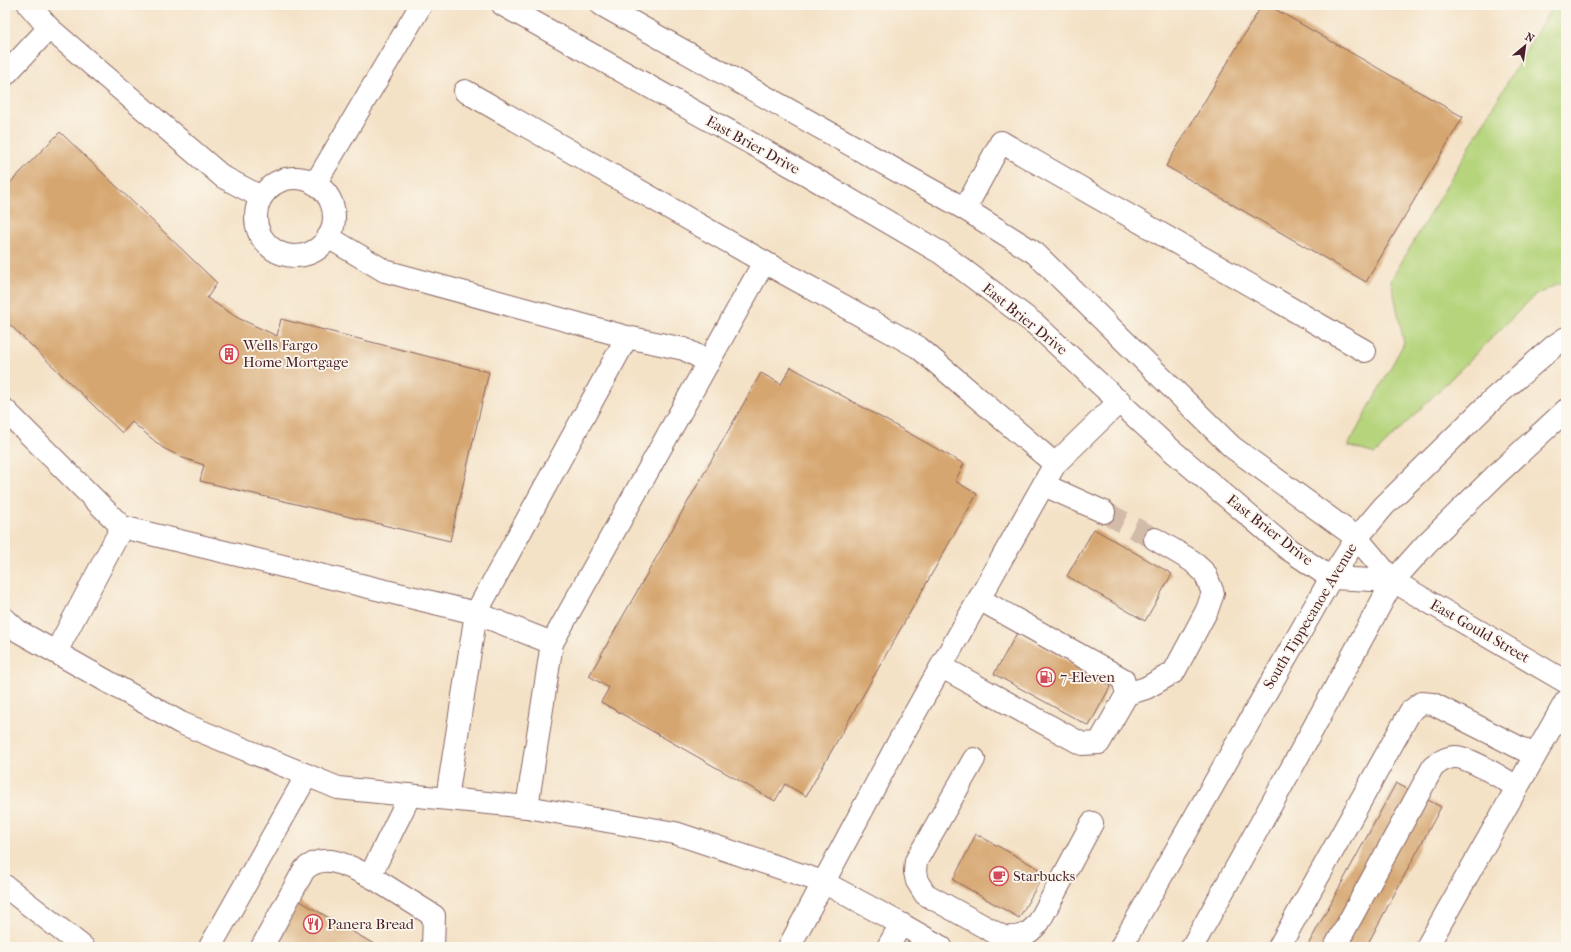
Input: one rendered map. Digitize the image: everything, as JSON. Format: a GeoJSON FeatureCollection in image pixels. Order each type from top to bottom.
{"type":"FeatureCollection","features":[{"type":"Feature","properties":{"kind":"street"},"geometry":{"type":"LineString","coordinates":[[29,5],[49,28],[223,177],[261,197]]}},
{"type":"Feature","properties":{"kind":"street"},"geometry":{"type":"LineString","coordinates":[[315,184],[421,5]]}},
{"type":"Feature","properties":{"kind":"street","name":"East Brier Drive"},"geometry":{"type":"LineString","coordinates":[[503,5],[941,252],[1035,324],[1168,446],[1288,549],[1331,578]]}},
{"type":"Feature","properties":{"kind":"street"},"geometry":{"type":"LineString","coordinates":[[602,5],[965,209],[1035,253],[1232,447],[1357,538],[1393,581]]}},
{"type":"Feature","properties":{"kind":"street"},"geometry":{"type":"LineString","coordinates":[[5,75],[49,28]]}},
{"type":"Feature","properties":{"kind":"street"},"geometry":{"type":"LineString","coordinates":[[464,90],[764,262],[918,347],[1055,464]]}},
{"type":"Feature","properties":{"kind":"street"},"geometry":{"type":"LineString","coordinates":[[965,209],[1001,142],[1365,351]]}},
{"type":"Feature","properties":{"kind":"street"},"geometry":{"type":"LineString","coordinates":[[300,179],[315,184],[326,194],[333,208],[334,223],[328,237],[318,248],[305,255],[290,256],[275,251],[263,241],[257,227],[256,212],[261,197],[271,186],[285,180],[300,179]]}},
{"type":"Feature","properties":{"kind":"street"},"geometry":{"type":"LineString","coordinates":[[328,237],[385,271],[627,337],[684,349],[709,362]]}},
{"type":"Feature","properties":{"kind":"street"},"geometry":{"type":"LineString","coordinates":[[527,807],[552,643],[764,262]]}},
{"type":"Feature","properties":{"kind":"street"},"geometry":{"type":"LineString","coordinates":[[447,798],[476,612],[627,337]]}},
{"type":"Feature","properties":{"kind":"street","name":"South Tippecanoe Avenue"},"geometry":{"type":"LineString","coordinates":[[1121,947],[1331,578],[1357,538],[1384,506],[1493,399],[1554,346],[1566,338]]}},
{"type":"Feature","properties":{"kind":"street"},"geometry":{"type":"LineString","coordinates":[[789,947],[898,743],[1055,464],[1120,401]]}},
{"type":"Feature","properties":{"kind":"street"},"geometry":{"type":"LineString","coordinates":[[5,410],[122,527],[476,612],[552,643]]}},
{"type":"Feature","properties":{"kind":"street"},"geometry":{"type":"LineString","coordinates":[[1192,947],[1295,762],[1393,581],[1426,544],[1489,481],[1566,410]]}},
{"type":"Feature","properties":{"kind":"street"},"geometry":{"type":"LineString","coordinates":[[1044,485],[1104,512]]}},
{"type":"Feature","properties":{"kind":"street"},"geometry":{"type":"LineString","coordinates":[[56,652],[122,527]]}},
{"type":"Feature","properties":{"kind":"street"},"geometry":{"type":"LineString","coordinates":[[942,667],[1082,744],[1099,743],[1127,694],[1146,688],[1174,672],[1207,610],[1212,593],[1205,573],[1192,561],[1155,539]]}},
{"type":"Feature","properties":{"kind":"street"},"geometry":{"type":"LineString","coordinates":[[1331,578],[1393,581]]}},
{"type":"Feature","properties":{"kind":"street","name":"East Gould Street"},"geometry":{"type":"LineString","coordinates":[[1393,581],[1566,682]]}},
{"type":"Feature","properties":{"kind":"street"},"geometry":{"type":"LineString","coordinates":[[980,599],[1123,679],[1127,694]]}},
{"type":"Feature","properties":{"kind":"street"},"geometry":{"type":"LineString","coordinates":[[5,619],[18,631],[181,723],[338,788],[527,807],[676,833],[823,882],[941,947]]}},
{"type":"Feature","properties":{"kind":"street"},"geometry":{"type":"LineString","coordinates":[[1427,947],[1534,755],[1566,701]]}},
{"type":"Feature","properties":{"kind":"street"},"geometry":{"type":"LineString","coordinates":[[1279,947],[1410,712],[1421,703],[1433,704],[1534,755]]}},
{"type":"Feature","properties":{"kind":"street"},"geometry":{"type":"LineString","coordinates":[[1335,947],[1433,767],[1442,760],[1456,757],[1470,761],[1517,787]]}},
{"type":"Feature","properties":{"kind":"street"},"geometry":{"type":"LineString","coordinates":[[974,759],[916,861],[916,881],[925,894],[1003,937],[1014,938],[1024,936],[1032,931],[1039,922],[1092,824]]}},
{"type":"Feature","properties":{"kind":"street"},"geometry":{"type":"LineString","coordinates":[[210,947],[307,775]]}},
{"type":"Feature","properties":{"kind":"street"},"geometry":{"type":"LineString","coordinates":[[370,876],[410,795]]}},
{"type":"Feature","properties":{"kind":"street"},"geometry":{"type":"LineString","coordinates":[[262,947],[304,870],[311,863],[321,860],[333,861],[370,876],[434,916],[433,947]]}},
{"type":"Feature","properties":{"kind":"street"},"geometry":{"type":"LineString","coordinates":[[5,886],[83,947]]}},
{"type":"Feature","properties":{"kind":"street"},"geometry":{"type":"LineString","coordinates":[[888,947],[901,924]]}},
{"type":"Feature","properties":{"kind":"green space"},"geometry":{"type":"Polygon","coordinates":[[[1553,5],[1566,5],[1566,280],[1534,296],[1375,454],[1348,446],[1404,343],[1391,280],[1553,5]]]}},
{"type":"Feature","properties":{"kind":"building"},"geometry":{"type":"Polygon","coordinates":[[[1262,5],[1268,5],[1463,117],[1366,282],[1166,166],[1262,5]]]}},
{"type":"Feature","properties":{"kind":"building","name":"Wells Fargo Home Mortgage"},"geometry":{"type":"Polygon","coordinates":[[[60,132],[217,283],[207,298],[238,318],[277,336],[281,319],[489,372],[450,541],[200,481],[204,465],[183,458],[163,448],[132,422],[122,433],[5,320],[5,188],[60,132]]]}},
{"type":"Feature","properties":{"kind":"building"},"geometry":{"type":"Polygon","coordinates":[[[791,367],[964,464],[955,481],[977,494],[806,796],[785,784],[775,801],[601,702],[609,688],[589,676],[761,373],[781,384],[791,367]]]}},
{"type":"Feature","properties":{"kind":"building"},"geometry":{"type":"Polygon","coordinates":[[[1094,529],[1172,574],[1145,621],[1067,576],[1094,529]]]}},
{"type":"Feature","properties":{"kind":"building"},"geometry":{"type":"Polygon","coordinates":[[[1017,633],[1111,685],[1089,726],[994,674],[1017,633]]]}},
{"type":"Feature","properties":{"kind":"building"},"geometry":{"type":"Polygon","coordinates":[[[1396,783],[1441,807],[1366,947],[1307,947],[1396,783]]]}},
{"type":"Feature","properties":{"kind":"building","name":"Starbucks"},"geometry":{"type":"Polygon","coordinates":[[[976,834],[1045,872],[1019,918],[953,880],[976,834]]]}},
{"type":"Feature","properties":{"kind":"building","name":"Panera Bread"},"geometry":{"type":"Polygon","coordinates":[[[300,901],[379,947],[273,947],[300,901]]]}},
{"type":"Feature","properties":{"kind":"tunnel"},"geometry":{"type":"LineString","coordinates":[[1104,512],[1155,539]]}},
{"type":"Feature","properties":{"kind":"place","name":"Wells Fargo Home Mortgage"},"geometry":{"type":"Point","coordinates":[229,354]}},
{"type":"Feature","properties":{"kind":"place","name":"7-Eleven"},"geometry":{"type":"Point","coordinates":[1046,677]}},
{"type":"Feature","properties":{"kind":"place","name":"Starbucks"},"geometry":{"type":"Point","coordinates":[999,876]}},
{"type":"Feature","properties":{"kind":"place","name":"Panera Bread"},"geometry":{"type":"Point","coordinates":[313,924]}}]}
